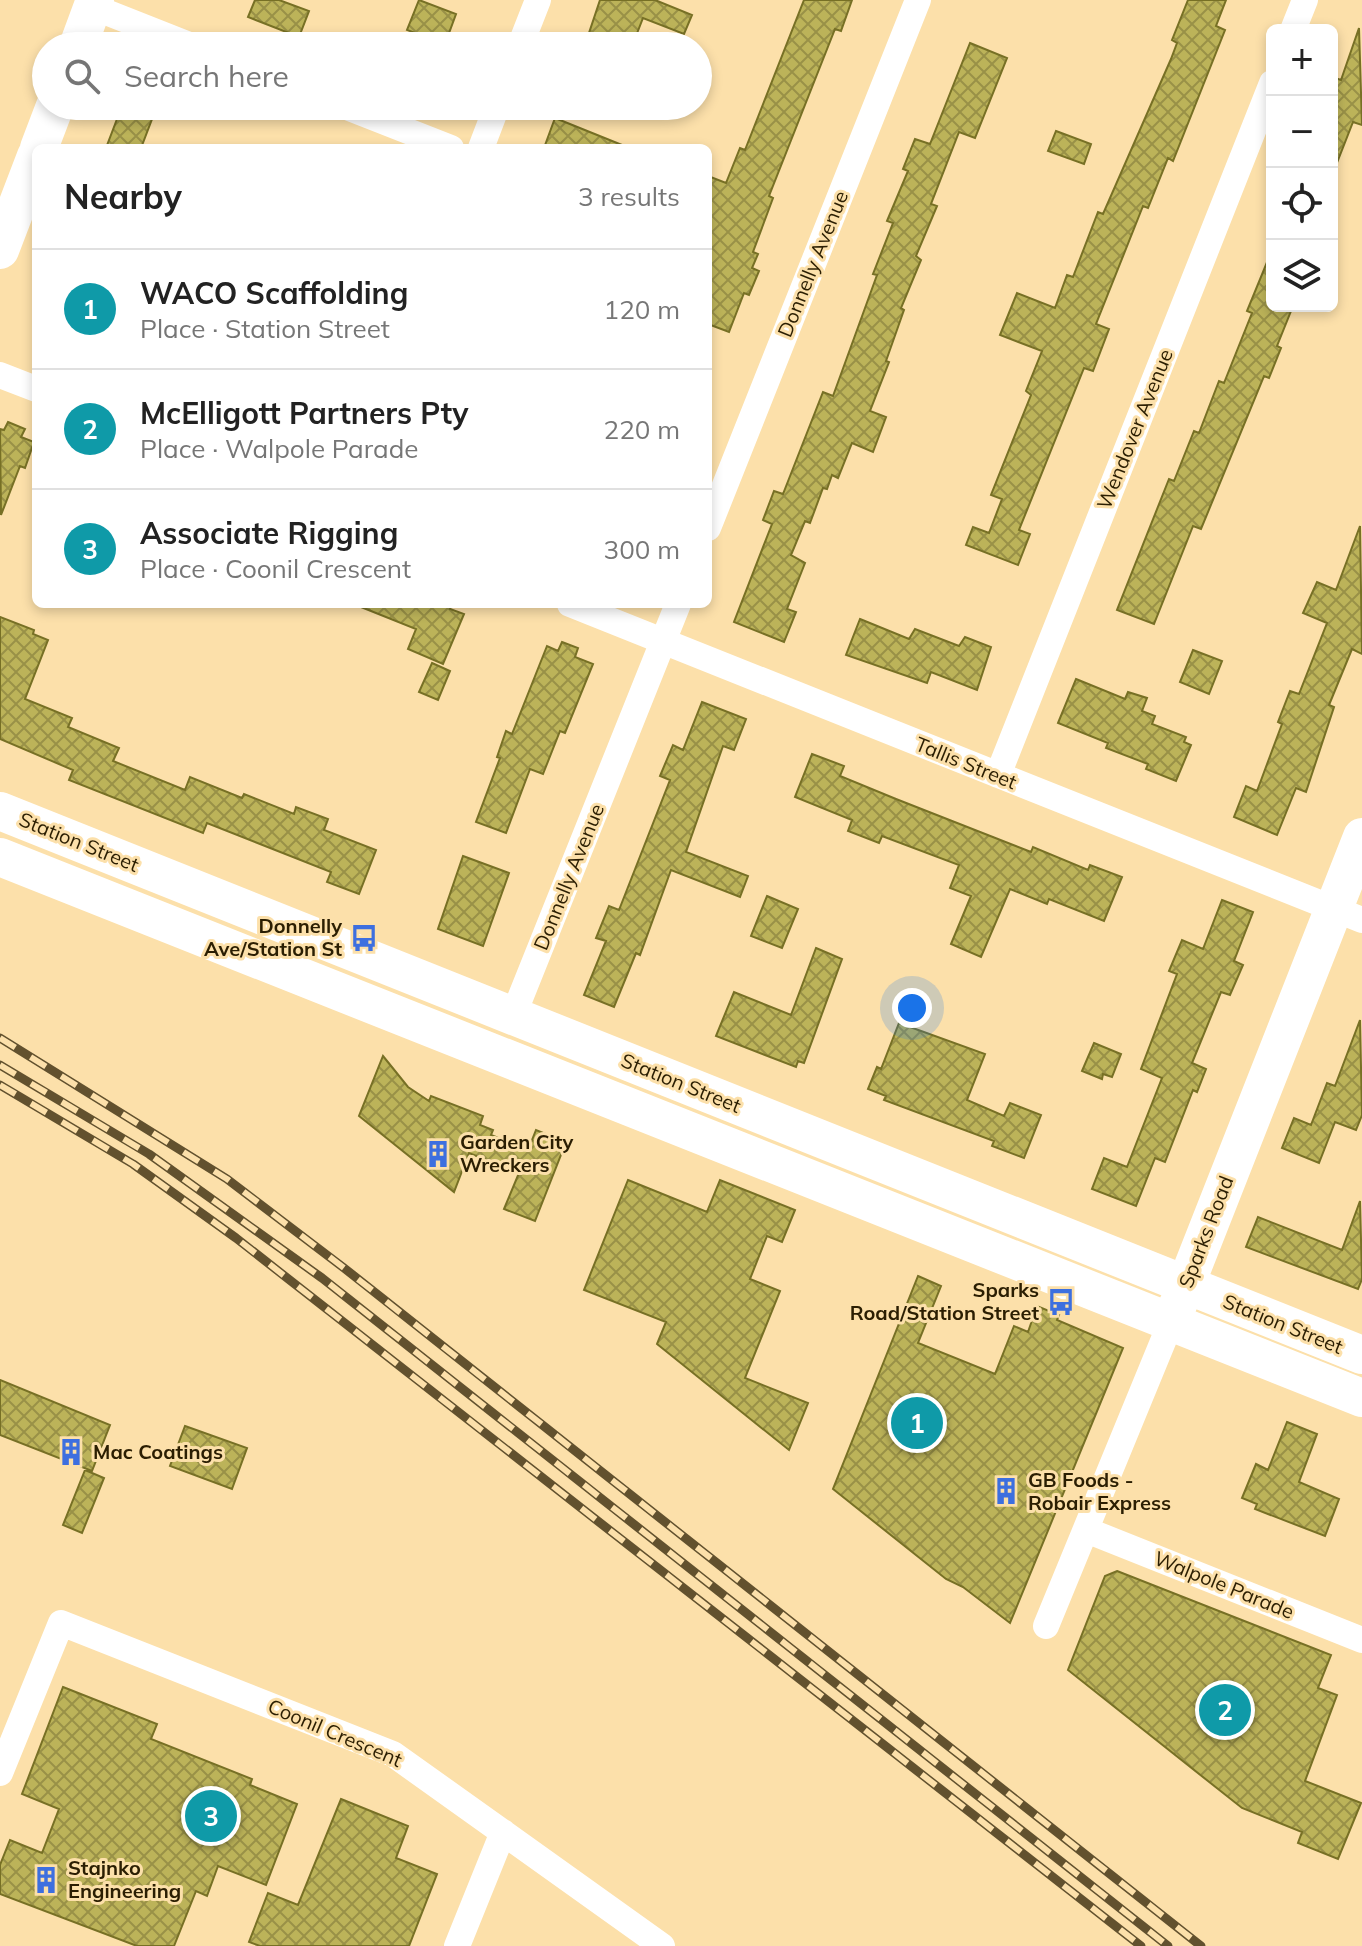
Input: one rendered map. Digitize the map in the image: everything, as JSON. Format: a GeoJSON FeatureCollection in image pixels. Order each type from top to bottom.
{"type":"FeatureCollection","features":[{"type":"Feature","properties":{"kind":"main road"},"geometry":{"type":"LineString","coordinates":[[83,32],[94,3]]}},
{"type":"Feature","properties":{"kind":"main road"},"geometry":{"type":"LineString","coordinates":[[41,144],[50,120]]}},
{"type":"Feature","properties":{"kind":"main road"},"geometry":{"type":"LineString","coordinates":[[0,250],[32,166]]}},
{"type":"Feature","properties":{"kind":"main road","name":"Station Street"},"geometry":{"type":"LineString","coordinates":[[0,811],[1362,1355]]}},
{"type":"Feature","properties":{"kind":"main road","name":"Sparks Road"},"geometry":{"type":"LineString","coordinates":[[1171,1322],[1348,914],[1362,837]]}},
{"type":"Feature","properties":{"kind":"main road","name":"Station Street"},"geometry":{"type":"LineString","coordinates":[[0,857],[1362,1398]]}},
{"type":"Feature","properties":{"kind":"street"},"geometry":{"type":"LineString","coordinates":[[525,32],[538,0]]}},
{"type":"Feature","properties":{"kind":"street","name":"Donnelly Avenue"},"geometry":{"type":"LineString","coordinates":[[712,518],[918,0]]}},
{"type":"Feature","properties":{"kind":"street"},"geometry":{"type":"LineString","coordinates":[[1295,24],[1305,0]]}},
{"type":"Feature","properties":{"kind":"street"},"geometry":{"type":"LineString","coordinates":[[94,3],[160,32]]}},
{"type":"Feature","properties":{"kind":"street","name":"Wendover Avenue"},"geometry":{"type":"LineString","coordinates":[[998,775],[1267,96]]}},
{"type":"Feature","properties":{"kind":"street"},"geometry":{"type":"LineString","coordinates":[[380,120],[441,144]]}},
{"type":"Feature","properties":{"kind":"street"},"geometry":{"type":"LineString","coordinates":[[483,144],[492,120]]}},
{"type":"Feature","properties":{"kind":"street"},"geometry":{"type":"LineString","coordinates":[[0,375],[32,387]]}},
{"type":"Feature","properties":{"kind":"street","name":"Tallis Street"},"geometry":{"type":"LineString","coordinates":[[580,608],[1348,914]]}},
{"type":"Feature","properties":{"kind":"street","name":"Donnelly Avenue"},"geometry":{"type":"LineString","coordinates":[[513,1016],[676,608]]}},
{"type":"Feature","properties":{"kind":"street","name":"Sparks Road"},"geometry":{"type":"LineString","coordinates":[[1046,1626],[1171,1322]]}},
{"type":"Feature","properties":{"kind":"street","name":"Walpole Parade"},"geometry":{"type":"LineString","coordinates":[[1086,1530],[1362,1640]]}},
{"type":"Feature","properties":{"kind":"street","name":"Coonil Crescent"},"geometry":{"type":"LineString","coordinates":[[0,1773],[61,1623],[393,1754],[662,1946]]}},
{"type":"Feature","properties":{"kind":"street"},"geometry":{"type":"LineString","coordinates":[[457,1946],[503,1832]]}},
{"type":"Feature","properties":{"kind":"building"},"geometry":{"type":"Polygon","coordinates":[[[255,0],[279,0],[309,11],[301,32],[286,32],[248,17],[255,0]]]}},
{"type":"Feature","properties":{"kind":"building"},"geometry":{"type":"Polygon","coordinates":[[[419,0],[456,14],[449,32],[407,30],[419,0]]]}},
{"type":"Feature","properties":{"kind":"building"},"geometry":{"type":"Polygon","coordinates":[[[600,0],[655,0],[692,15],[685,32],[643,18],[638,32],[589,32],[600,0]]]}},
{"type":"Feature","properties":{"kind":"building"},"geometry":{"type":"Polygon","coordinates":[[[804,0],[852,0],[841,31],[835,29],[769,196],[773,198],[753,252],[758,254],[752,268],[759,271],[749,295],[744,293],[729,332],[712,326],[712,178],[726,183],[740,148],[745,150],[804,0]]]}},
{"type":"Feature","properties":{"kind":"building"},"geometry":{"type":"Polygon","coordinates":[[[1188,0],[1226,0],[1216,26],[1225,30],[1173,161],[1168,158],[1148,208],[1143,206],[1096,324],[1109,329],[1093,371],[1084,368],[1019,530],[1030,534],[1018,565],[966,545],[973,527],[989,533],[1002,499],[991,495],[1031,395],[1026,391],[1042,351],[1000,335],[1017,293],[1055,308],[1067,275],[1073,277],[1098,212],[1103,214],[1171,59],[1177,43],[1172,40],[1188,0]]]}},
{"type":"Feature","properties":{"kind":"building"},"geometry":{"type":"Polygon","coordinates":[[[1359,28],[1362,125],[1353,122],[1338,160],[1338,79],[1341,80],[1359,28]]]}},
{"type":"Feature","properties":{"kind":"building"},"geometry":{"type":"Polygon","coordinates":[[[970,43],[1007,58],[975,138],[959,132],[931,204],[937,206],[916,256],[921,260],[901,308],[904,310],[886,361],[889,362],[870,411],[886,417],[873,452],[852,443],[838,478],[832,475],[827,489],[823,488],[810,523],[805,521],[791,555],[805,563],[787,609],[796,612],[784,642],[734,622],[772,524],[763,520],[774,491],[783,494],[823,392],[833,396],[877,275],[873,274],[893,223],[887,221],[908,171],[903,169],[915,139],[930,144],[970,43]]]}},
{"type":"Feature","properties":{"kind":"building"},"geometry":{"type":"Polygon","coordinates":[[[117,120],[152,120],[143,144],[108,144],[117,120]]]}},
{"type":"Feature","properties":{"kind":"building"},"geometry":{"type":"Polygon","coordinates":[[[554,120],[560,120],[620,144],[545,144],[554,120]]]}},
{"type":"Feature","properties":{"kind":"building"},"geometry":{"type":"Polygon","coordinates":[[[1056,131],[1091,144],[1084,164],[1048,151],[1056,131]]]}},
{"type":"Feature","properties":{"kind":"building"},"geometry":{"type":"Polygon","coordinates":[[[1266,265],[1266,312],[1291,312],[1277,346],[1281,348],[1269,378],[1264,376],[1201,529],[1193,526],[1154,624],[1117,610],[1169,479],[1174,481],[1194,431],[1199,433],[1219,381],[1224,383],[1252,313],[1247,311],[1266,265]]]}},
{"type":"Feature","properties":{"kind":"building"},"geometry":{"type":"Polygon","coordinates":[[[8,422],[25,429],[21,437],[32,441],[32,448],[25,468],[20,466],[1,515],[0,429],[4,430],[8,422]]]}},
{"type":"Feature","properties":{"kind":"building"},"geometry":{"type":"Polygon","coordinates":[[[1360,526],[1362,654],[1352,649],[1329,705],[1334,707],[1306,792],[1296,788],[1277,835],[1234,817],[1246,786],[1257,791],[1282,724],[1278,722],[1290,691],[1299,694],[1327,623],[1303,613],[1317,582],[1336,590],[1360,526]]]}},
{"type":"Feature","properties":{"kind":"building"},"geometry":{"type":"Polygon","coordinates":[[[364,608],[450,608],[464,614],[443,664],[408,649],[416,629],[364,608]]]}},
{"type":"Feature","properties":{"kind":"building"},"geometry":{"type":"Polygon","coordinates":[[[0,617],[34,630],[33,634],[48,640],[25,699],[72,718],[68,727],[119,748],[113,761],[185,790],[190,777],[294,814],[296,807],[328,819],[324,830],[376,850],[359,894],[327,882],[331,872],[207,823],[203,833],[69,780],[73,770],[0,739],[0,617]]]}},
{"type":"Feature","properties":{"kind":"building"},"geometry":{"type":"Polygon","coordinates":[[[860,619],[909,639],[915,629],[959,646],[965,637],[991,647],[977,690],[931,672],[927,683],[846,655],[860,619]]]}},
{"type":"Feature","properties":{"kind":"building"},"geometry":{"type":"Polygon","coordinates":[[[562,642],[578,648],[575,657],[593,664],[565,733],[560,731],[543,774],[530,769],[506,833],[476,822],[500,758],[497,757],[506,731],[512,734],[547,646],[558,651],[562,642]]]}},
{"type":"Feature","properties":{"kind":"building"},"geometry":{"type":"Polygon","coordinates":[[[1193,650],[1222,661],[1209,694],[1180,682],[1193,650]]]}},
{"type":"Feature","properties":{"kind":"building"},"geometry":{"type":"Polygon","coordinates":[[[432,663],[450,671],[438,700],[419,692],[432,663]]]}},
{"type":"Feature","properties":{"kind":"building"},"geometry":{"type":"Polygon","coordinates":[[[1076,679],[1125,699],[1128,692],[1147,698],[1142,711],[1155,716],[1152,724],[1186,737],[1184,742],[1191,745],[1176,781],[1146,769],[1148,764],[1106,748],[1108,743],[1058,723],[1076,679]]]}},
{"type":"Feature","properties":{"kind":"building"},"geometry":{"type":"Polygon","coordinates":[[[702,702],[746,719],[734,750],[723,746],[686,852],[748,876],[740,897],[671,870],[640,955],[636,953],[614,1007],[584,995],[606,941],[596,938],[609,906],[619,910],[670,780],[660,776],[673,745],[683,750],[702,702]]]}},
{"type":"Feature","properties":{"kind":"building"},"geometry":{"type":"Polygon","coordinates":[[[812,754],[844,766],[840,776],[896,799],[1031,852],[1033,847],[1088,870],[1090,865],[1122,877],[1104,921],[1049,899],[1047,904],[1010,889],[981,957],[951,944],[971,896],[950,888],[959,865],[882,836],[879,843],[848,831],[852,820],[795,797],[812,754]]]}},
{"type":"Feature","properties":{"kind":"building"},"geometry":{"type":"Polygon","coordinates":[[[463,856],[509,873],[483,946],[438,929],[463,856]]]}},
{"type":"Feature","properties":{"kind":"building"},"geometry":{"type":"Polygon","coordinates":[[[767,896],[798,909],[782,948],[751,936],[767,896]]]}},
{"type":"Feature","properties":{"kind":"building"},"geometry":{"type":"Polygon","coordinates":[[[1222,900],[1253,912],[1234,961],[1243,965],[1230,995],[1221,992],[1192,1063],[1206,1069],[1197,1092],[1193,1090],[1165,1162],[1155,1158],[1136,1206],[1092,1189],[1104,1158],[1127,1167],[1162,1078],[1141,1069],[1177,974],[1169,971],[1182,940],[1203,949],[1222,900]]]}},
{"type":"Feature","properties":{"kind":"building"},"geometry":{"type":"Polygon","coordinates":[[[816,948],[842,959],[804,1063],[798,1061],[796,1067],[716,1036],[734,992],[791,1015],[816,948]]]}},
{"type":"Feature","properties":{"kind":"building"},"geometry":{"type":"Polygon","coordinates":[[[1360,1020],[1362,1115],[1356,1130],[1335,1122],[1319,1163],[1282,1148],[1294,1118],[1311,1125],[1327,1083],[1335,1086],[1360,1020]]]}},
{"type":"Feature","properties":{"kind":"building"},"geometry":{"type":"Polygon","coordinates":[[[899,1023],[985,1054],[967,1100],[1004,1116],[1010,1103],[1041,1115],[1024,1158],[992,1146],[994,1141],[884,1100],[886,1096],[868,1089],[877,1067],[881,1069],[899,1023]]]}},
{"type":"Feature","properties":{"kind":"building"},"geometry":{"type":"Polygon","coordinates":[[[1094,1043],[1121,1054],[1112,1077],[1103,1074],[1102,1079],[1082,1071],[1094,1043]]]}},
{"type":"Feature","properties":{"kind":"building","name":"Garden City Wreckers"},"geometry":{"type":"Polygon","coordinates":[[[383,1056],[408,1087],[429,1101],[431,1096],[483,1116],[480,1125],[493,1130],[491,1135],[528,1150],[536,1130],[566,1142],[535,1221],[504,1209],[519,1173],[469,1153],[454,1192],[359,1116],[383,1056]]]}},
{"type":"Feature","properties":{"kind":"building"},"geometry":{"type":"Polygon","coordinates":[[[628,1180],[707,1212],[720,1180],[795,1210],[782,1242],[767,1236],[750,1279],[780,1291],[745,1378],[808,1403],[789,1450],[657,1344],[666,1322],[584,1290],[628,1180]]]}},
{"type":"Feature","properties":{"kind":"building"},"geometry":{"type":"Polygon","coordinates":[[[1360,1201],[1362,1279],[1358,1289],[1246,1247],[1258,1217],[1342,1250],[1360,1201]]]}},
{"type":"Feature","properties":{"kind":"building"},"geometry":{"type":"Polygon","coordinates":[[[918,1276],[941,1286],[918,1343],[995,1374],[1014,1326],[1028,1332],[1037,1306],[1059,1315],[1057,1320],[1123,1348],[1010,1623],[963,1587],[946,1579],[833,1489],[918,1276]]]}},
{"type":"Feature","properties":{"kind":"building","name":"Mac Coatings"},"geometry":{"type":"Polygon","coordinates":[[[0,1380],[110,1425],[92,1471],[0,1435],[0,1380]]]}},
{"type":"Feature","properties":{"kind":"building"},"geometry":{"type":"Polygon","coordinates":[[[1287,1422],[1317,1434],[1299,1482],[1339,1499],[1325,1536],[1255,1509],[1257,1504],[1242,1498],[1256,1464],[1268,1470],[1287,1422]]]}},
{"type":"Feature","properties":{"kind":"building"},"geometry":{"type":"Polygon","coordinates":[[[185,1426],[247,1448],[232,1489],[170,1466],[185,1426]]]}},
{"type":"Feature","properties":{"kind":"building"},"geometry":{"type":"Polygon","coordinates":[[[85,1470],[104,1478],[82,1533],[63,1525],[85,1470]]]}},
{"type":"Feature","properties":{"kind":"building"},"geometry":{"type":"Polygon","coordinates":[[[1117,1571],[1331,1655],[1318,1688],[1337,1695],[1305,1781],[1361,1803],[1338,1859],[1298,1843],[1302,1832],[1242,1808],[1068,1670],[1105,1576],[1117,1571]]]}},
{"type":"Feature","properties":{"kind":"building"},"geometry":{"type":"Polygon","coordinates":[[[63,1687],[157,1724],[151,1739],[252,1779],[250,1785],[297,1804],[266,1885],[218,1866],[207,1896],[196,1891],[174,1946],[137,1946],[0,1894],[0,1865],[10,1840],[42,1853],[59,1809],[22,1794],[63,1687]]]}},
{"type":"Feature","properties":{"kind":"building"},"geometry":{"type":"Polygon","coordinates":[[[341,1799],[408,1826],[396,1858],[437,1874],[409,1946],[260,1946],[249,1942],[268,1893],[298,1905],[341,1799]]]}},
{"type":"Feature","properties":{"kind":"railway"},"geometry":{"type":"LineString","coordinates":[[0,1038],[227,1179],[344,1268],[1201,1946]]}},
{"type":"Feature","properties":{"kind":"railway"},"geometry":{"type":"LineString","coordinates":[[0,1065],[149,1154],[322,1278],[1168,1946]]}},
{"type":"Feature","properties":{"kind":"railway"},"geometry":{"type":"LineString","coordinates":[[0,1085],[133,1164],[236,1238],[1141,1946]]}},
{"type":"Feature","properties":{"kind":"place","name":"Donnelly Ave/Station St"},"geometry":{"type":"Point","coordinates":[364,938]}},
{"type":"Feature","properties":{"kind":"place","name":"Garden City Wreckers"},"geometry":{"type":"Point","coordinates":[438,1154]}},
{"type":"Feature","properties":{"kind":"place","name":"Sparks Road/Station Street"},"geometry":{"type":"Point","coordinates":[1061,1302]}},
{"type":"Feature","properties":{"kind":"place","name":"WACO Scaffolding"},"geometry":{"type":"Point","coordinates":[917,1423]}},
{"type":"Feature","properties":{"kind":"place","name":"Mac Coatings"},"geometry":{"type":"Point","coordinates":[71,1452]}},
{"type":"Feature","properties":{"kind":"place","name":"GB Foods - Robair Express"},"geometry":{"type":"Point","coordinates":[1006,1491]}},
{"type":"Feature","properties":{"kind":"place","name":"McElligott Partners Pty"},"geometry":{"type":"Point","coordinates":[1225,1710]}},
{"type":"Feature","properties":{"kind":"place","name":"Associate Rigging"},"geometry":{"type":"Point","coordinates":[211,1816]}},
{"type":"Feature","properties":{"kind":"place","name":"Stajnko Engineering"},"geometry":{"type":"Point","coordinates":[46,1880]}}]}
